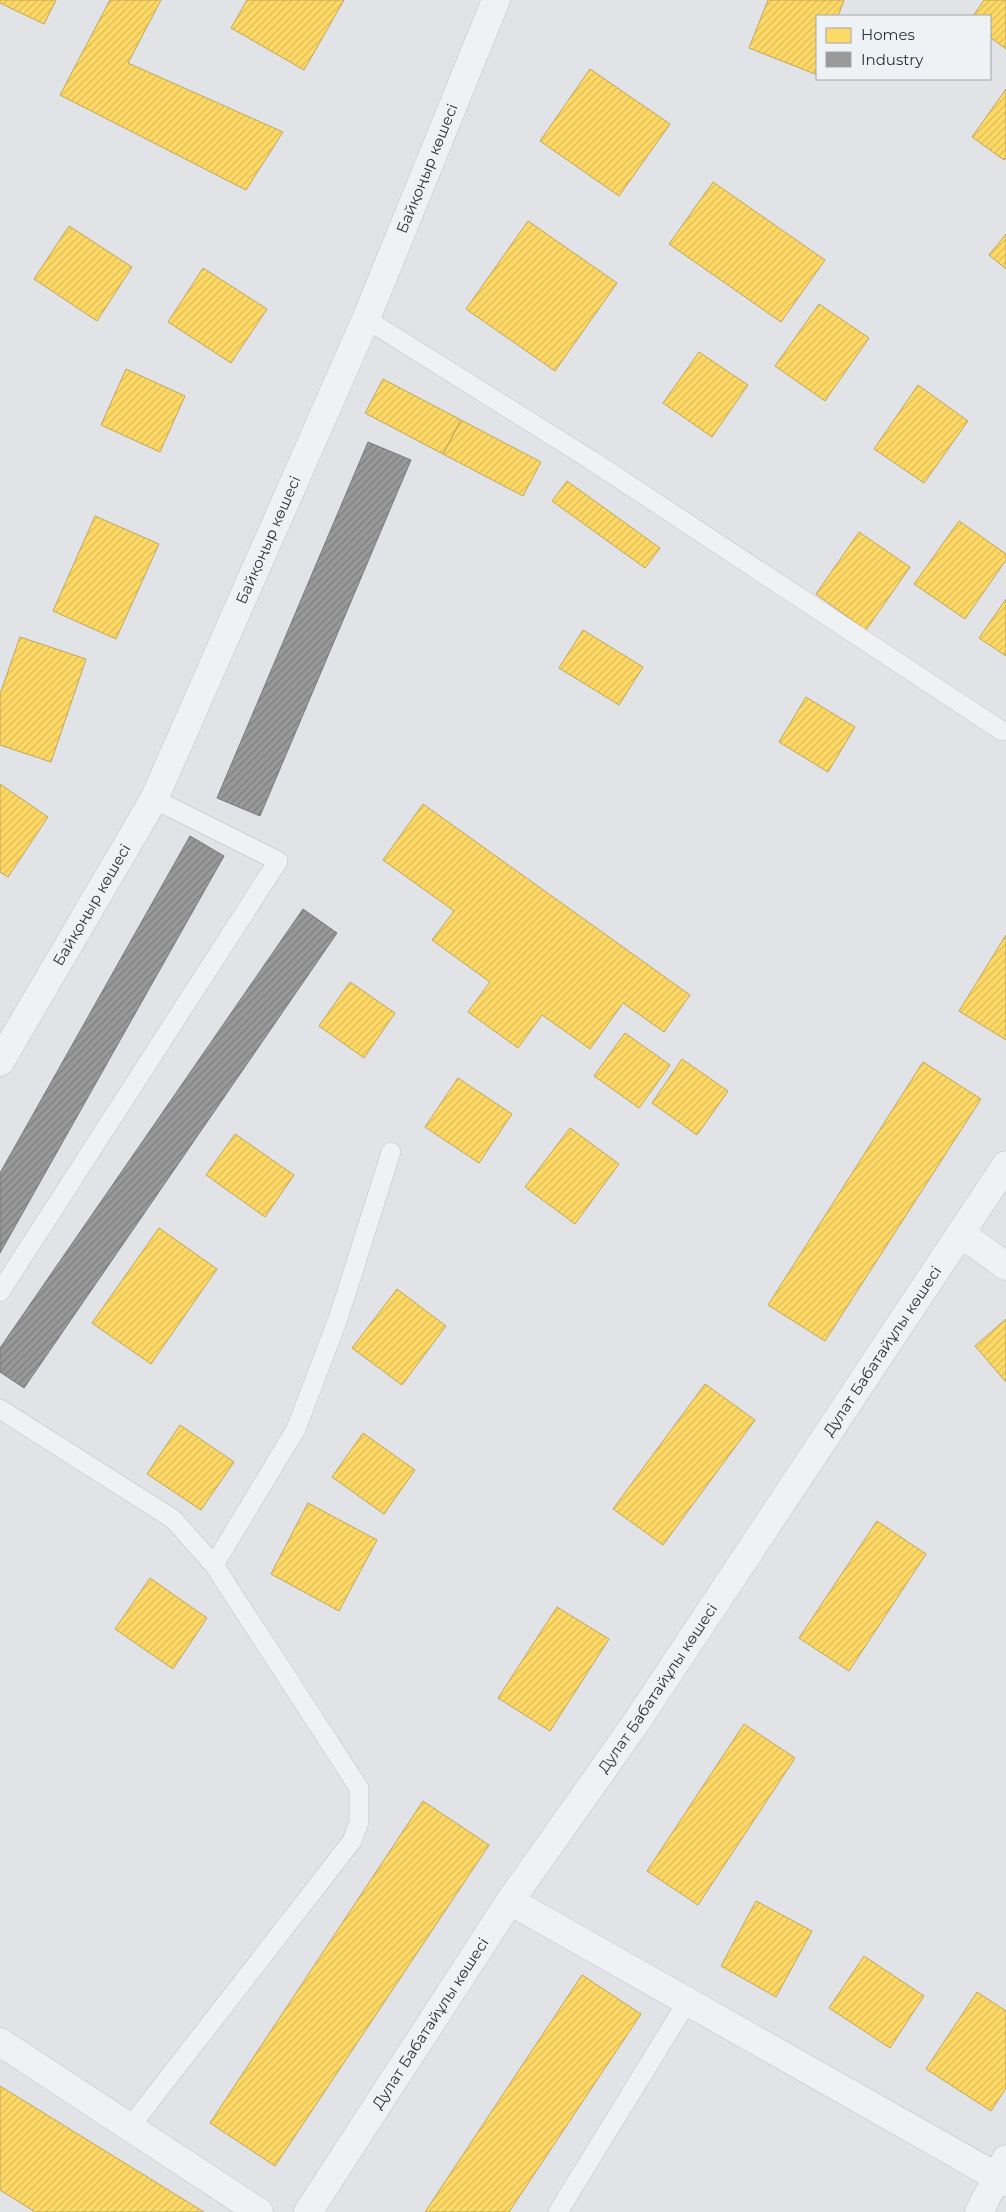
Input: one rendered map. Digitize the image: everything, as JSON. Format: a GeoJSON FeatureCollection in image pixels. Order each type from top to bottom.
{"type":"FeatureCollection","features":[{"type":"Feature","properties":{"kind":"street","name":"Байқоңыр көшесі"},"geometry":{"type":"LineString","coordinates":[[0,1062],[154,800],[366,319],[496,0]]}},
{"type":"Feature","properties":{"kind":"street","name":"Дулат Бабатайұлы көшесі"},"geometry":{"type":"LineString","coordinates":[[308,2212],[510,1901],[635,1724],[1006,1165]]}},
{"type":"Feature","properties":{"kind":"street"},"geometry":{"type":"LineString","coordinates":[[961,1234],[1006,1266]]}},
{"type":"Feature","properties":{"kind":"street"},"geometry":{"type":"LineString","coordinates":[[510,1901],[687,2002],[1003,2173],[979,2212]]}},
{"type":"Feature","properties":{"kind":"street"},"geometry":{"type":"LineString","coordinates":[[0,2042],[260,2212]]}},
{"type":"Feature","properties":{"kind":"lane"},"geometry":{"type":"LineString","coordinates":[[366,319],[591,460],[1002,731]]}},
{"type":"Feature","properties":{"kind":"lane"},"geometry":{"type":"LineString","coordinates":[[0,1292],[278,861],[154,800]]}},
{"type":"Feature","properties":{"kind":"lane"},"geometry":{"type":"LineString","coordinates":[[214,1565],[296,1429],[339,1316],[391,1152]]}},
{"type":"Feature","properties":{"kind":"lane"},"geometry":{"type":"LineString","coordinates":[[0,1409],[173,1519],[214,1565],[359,1788],[359,1822],[352,1841],[130,2127]]}},
{"type":"Feature","properties":{"kind":"lane"},"geometry":{"type":"LineString","coordinates":[[558,2212],[687,2002]]}},
{"type":"Feature","properties":{"kind":"building: Homes"},"geometry":{"type":"Polygon","coordinates":[[[0,0],[56,0],[44,24],[0,3],[0,0]]]}},
{"type":"Feature","properties":{"kind":"building: Homes"},"geometry":{"type":"Polygon","coordinates":[[[110,0],[161,0],[128,63],[283,132],[246,190],[60,95],[110,0]]]}},
{"type":"Feature","properties":{"kind":"building: Homes"},"geometry":{"type":"Polygon","coordinates":[[[247,0],[344,0],[304,70],[231,28],[247,0]]]}},
{"type":"Feature","properties":{"kind":"building: Homes"},"geometry":{"type":"Polygon","coordinates":[[[768,0],[844,0],[838,15],[816,15],[815,74],[749,48],[768,0]]]}},
{"type":"Feature","properties":{"kind":"building: Homes"},"geometry":{"type":"Polygon","coordinates":[[[984,0],[1006,0],[1006,49],[991,38],[991,15],[974,15],[984,0]]]}},
{"type":"Feature","properties":{"kind":"building: Homes"},"geometry":{"type":"Polygon","coordinates":[[[590,69],[670,124],[619,196],[540,141],[590,69]]]}},
{"type":"Feature","properties":{"kind":"building: Homes"},"geometry":{"type":"Polygon","coordinates":[[[1006,89],[1006,158],[1004,160],[972,137],[1006,89]]]}},
{"type":"Feature","properties":{"kind":"building: Homes"},"geometry":{"type":"Polygon","coordinates":[[[713,182],[825,260],[781,322],[669,244],[713,182]]]}},
{"type":"Feature","properties":{"kind":"building: Homes"},"geometry":{"type":"Polygon","coordinates":[[[528,221],[617,283],[555,371],[466,309],[528,221]]]}},
{"type":"Feature","properties":{"kind":"building: Homes"},"geometry":{"type":"Polygon","coordinates":[[[69,226],[132,267],[97,321],[34,279],[69,226]]]}},
{"type":"Feature","properties":{"kind":"building: Homes"},"geometry":{"type":"Polygon","coordinates":[[[1006,234],[1006,269],[989,255],[1006,234]]]}},
{"type":"Feature","properties":{"kind":"building: Homes"},"geometry":{"type":"Polygon","coordinates":[[[203,268],[267,309],[231,363],[168,322],[203,268]]]}},
{"type":"Feature","properties":{"kind":"building: Homes"},"geometry":{"type":"Polygon","coordinates":[[[819,304],[869,338],[825,401],[775,366],[819,304]]]}},
{"type":"Feature","properties":{"kind":"building: Homes"},"geometry":{"type":"Polygon","coordinates":[[[699,352],[748,385],[712,437],[663,403],[699,352]]]}},
{"type":"Feature","properties":{"kind":"building: Homes"},"geometry":{"type":"Polygon","coordinates":[[[126,369],[185,396],[160,452],[101,425],[126,369]]]}},
{"type":"Feature","properties":{"kind":"building: Homes"},"geometry":{"type":"Polygon","coordinates":[[[383,379],[461,420],[443,454],[365,413],[383,379]]]}},
{"type":"Feature","properties":{"kind":"building: Homes"},"geometry":{"type":"Polygon","coordinates":[[[918,385],[968,421],[924,483],[874,449],[918,385]]]}},
{"type":"Feature","properties":{"kind":"building: Homes"},"geometry":{"type":"Polygon","coordinates":[[[461,420],[541,462],[523,496],[443,454],[461,420]]]}},
{"type":"Feature","properties":{"kind":"building: Homes"},"geometry":{"type":"Polygon","coordinates":[[[567,481],[660,548],[645,568],[552,501],[567,481]]]}},
{"type":"Feature","properties":{"kind":"building: Homes"},"geometry":{"type":"Polygon","coordinates":[[[95,516],[159,544],[116,639],[53,611],[95,516]]]}},
{"type":"Feature","properties":{"kind":"building: Homes"},"geometry":{"type":"Polygon","coordinates":[[[959,521],[1006,554],[1006,560],[965,619],[914,584],[959,521]]]}},
{"type":"Feature","properties":{"kind":"building: Homes"},"geometry":{"type":"Polygon","coordinates":[[[859,532],[910,567],[866,630],[816,594],[859,532]]]}},
{"type":"Feature","properties":{"kind":"building: Homes"},"geometry":{"type":"Polygon","coordinates":[[[1006,599],[1006,656],[979,638],[1006,599]]]}},
{"type":"Feature","properties":{"kind":"building: Homes"},"geometry":{"type":"Polygon","coordinates":[[[583,630],[643,667],[619,705],[559,668],[583,630]]]}},
{"type":"Feature","properties":{"kind":"building: Homes"},"geometry":{"type":"Polygon","coordinates":[[[20,637],[86,659],[51,762],[0,745],[0,694],[20,637]]]}},
{"type":"Feature","properties":{"kind":"building: Homes"},"geometry":{"type":"Polygon","coordinates":[[[806,697],[855,727],[828,772],[779,742],[806,697]]]}},
{"type":"Feature","properties":{"kind":"building: Homes"},"geometry":{"type":"Polygon","coordinates":[[[0,784],[48,817],[8,877],[0,872],[0,784]]]}},
{"type":"Feature","properties":{"kind":"building: Homes"},"geometry":{"type":"Polygon","coordinates":[[[423,804],[690,995],[664,1032],[623,1003],[590,1049],[542,1015],[518,1048],[468,1012],[490,982],[432,940],[454,911],[383,860],[423,804]]]}},
{"type":"Feature","properties":{"kind":"building: Homes"},"geometry":{"type":"Polygon","coordinates":[[[1006,935],[1006,1040],[959,1011],[1006,935]]]}},
{"type":"Feature","properties":{"kind":"building: Homes"},"geometry":{"type":"Polygon","coordinates":[[[350,982],[395,1013],[364,1058],[319,1026],[350,982]]]}},
{"type":"Feature","properties":{"kind":"building: Homes"},"geometry":{"type":"Polygon","coordinates":[[[625,1033],[670,1065],[639,1108],[594,1076],[625,1033]]]}},
{"type":"Feature","properties":{"kind":"building: Homes"},"geometry":{"type":"Polygon","coordinates":[[[682,1059],[728,1091],[697,1135],[652,1103],[682,1059]]]}},
{"type":"Feature","properties":{"kind":"building: Homes"},"geometry":{"type":"Polygon","coordinates":[[[923,1062],[981,1099],[825,1341],[768,1305],[923,1062]]]}},
{"type":"Feature","properties":{"kind":"building: Homes"},"geometry":{"type":"Polygon","coordinates":[[[458,1078],[512,1114],[479,1163],[425,1127],[458,1078]]]}},
{"type":"Feature","properties":{"kind":"building: Homes"},"geometry":{"type":"Polygon","coordinates":[[[570,1128],[619,1164],[575,1224],[525,1187],[570,1128]]]}},
{"type":"Feature","properties":{"kind":"building: Homes"},"geometry":{"type":"Polygon","coordinates":[[[235,1134],[294,1175],[265,1217],[206,1175],[235,1134]]]}},
{"type":"Feature","properties":{"kind":"building: Homes"},"geometry":{"type":"Polygon","coordinates":[[[159,1228],[217,1269],[151,1364],[92,1323],[159,1228]]]}},
{"type":"Feature","properties":{"kind":"building: Homes"},"geometry":{"type":"Polygon","coordinates":[[[397,1289],[446,1326],[402,1385],[352,1348],[397,1289]]]}},
{"type":"Feature","properties":{"kind":"building: Homes"},"geometry":{"type":"Polygon","coordinates":[[[1006,1319],[1006,1382],[975,1346],[1006,1319]]]}},
{"type":"Feature","properties":{"kind":"building: Homes"},"geometry":{"type":"Polygon","coordinates":[[[705,1384],[755,1420],[663,1545],[613,1509],[705,1384]]]}},
{"type":"Feature","properties":{"kind":"building: Homes"},"geometry":{"type":"Polygon","coordinates":[[[180,1425],[234,1462],[201,1510],[147,1474],[180,1425]]]}},
{"type":"Feature","properties":{"kind":"building: Homes"},"geometry":{"type":"Polygon","coordinates":[[[363,1433],[415,1470],[384,1514],[332,1477],[363,1433]]]}},
{"type":"Feature","properties":{"kind":"building: Homes"},"geometry":{"type":"Polygon","coordinates":[[[308,1503],[377,1540],[339,1611],[271,1574],[308,1503]]]}},
{"type":"Feature","properties":{"kind":"building: Homes"},"geometry":{"type":"Polygon","coordinates":[[[877,1521],[926,1554],[849,1671],[799,1638],[877,1521]]]}},
{"type":"Feature","properties":{"kind":"building: Homes"},"geometry":{"type":"Polygon","coordinates":[[[150,1578],[207,1618],[173,1669],[115,1629],[150,1578]]]}},
{"type":"Feature","properties":{"kind":"building: Homes"},"geometry":{"type":"Polygon","coordinates":[[[557,1607],[609,1639],[550,1731],[498,1698],[557,1607]]]}},
{"type":"Feature","properties":{"kind":"building: Homes"},"geometry":{"type":"Polygon","coordinates":[[[744,1724],[795,1758],[698,1905],[647,1871],[744,1724]]]}},
{"type":"Feature","properties":{"kind":"building: Homes"},"geometry":{"type":"Polygon","coordinates":[[[423,1801],[489,1845],[275,2166],[210,2123],[423,1801]]]}},
{"type":"Feature","properties":{"kind":"building: Homes"},"geometry":{"type":"Polygon","coordinates":[[[756,1901],[812,1931],[776,1997],[721,1966],[756,1901]]]}},
{"type":"Feature","properties":{"kind":"building: Homes"},"geometry":{"type":"Polygon","coordinates":[[[864,1956],[924,1996],[890,2048],[829,2008],[864,1956]]]}},
{"type":"Feature","properties":{"kind":"building: Homes"},"geometry":{"type":"Polygon","coordinates":[[[582,1975],[641,2014],[509,2212],[425,2212],[582,1975]]]}},
{"type":"Feature","properties":{"kind":"building: Homes"},"geometry":{"type":"Polygon","coordinates":[[[977,1992],[1006,2011],[1006,2088],[991,2111],[926,2069],[977,1992]]]}},
{"type":"Feature","properties":{"kind":"building: Homes"},"geometry":{"type":"Polygon","coordinates":[[[0,2086],[204,2212],[35,2212],[0,2190],[0,2086]]]}},
{"type":"Feature","properties":{"kind":"building: Industry"},"geometry":{"type":"Polygon","coordinates":[[[368,442],[411,460],[260,816],[217,798],[368,442]]]}},
{"type":"Feature","properties":{"kind":"building: Industry"},"geometry":{"type":"Polygon","coordinates":[[[190,836],[224,856],[0,1253],[0,1173],[190,836]]]}},
{"type":"Feature","properties":{"kind":"building: Industry"},"geometry":{"type":"Polygon","coordinates":[[[303,909],[337,933],[24,1388],[0,1372],[0,1348],[303,909]]]}}]}
